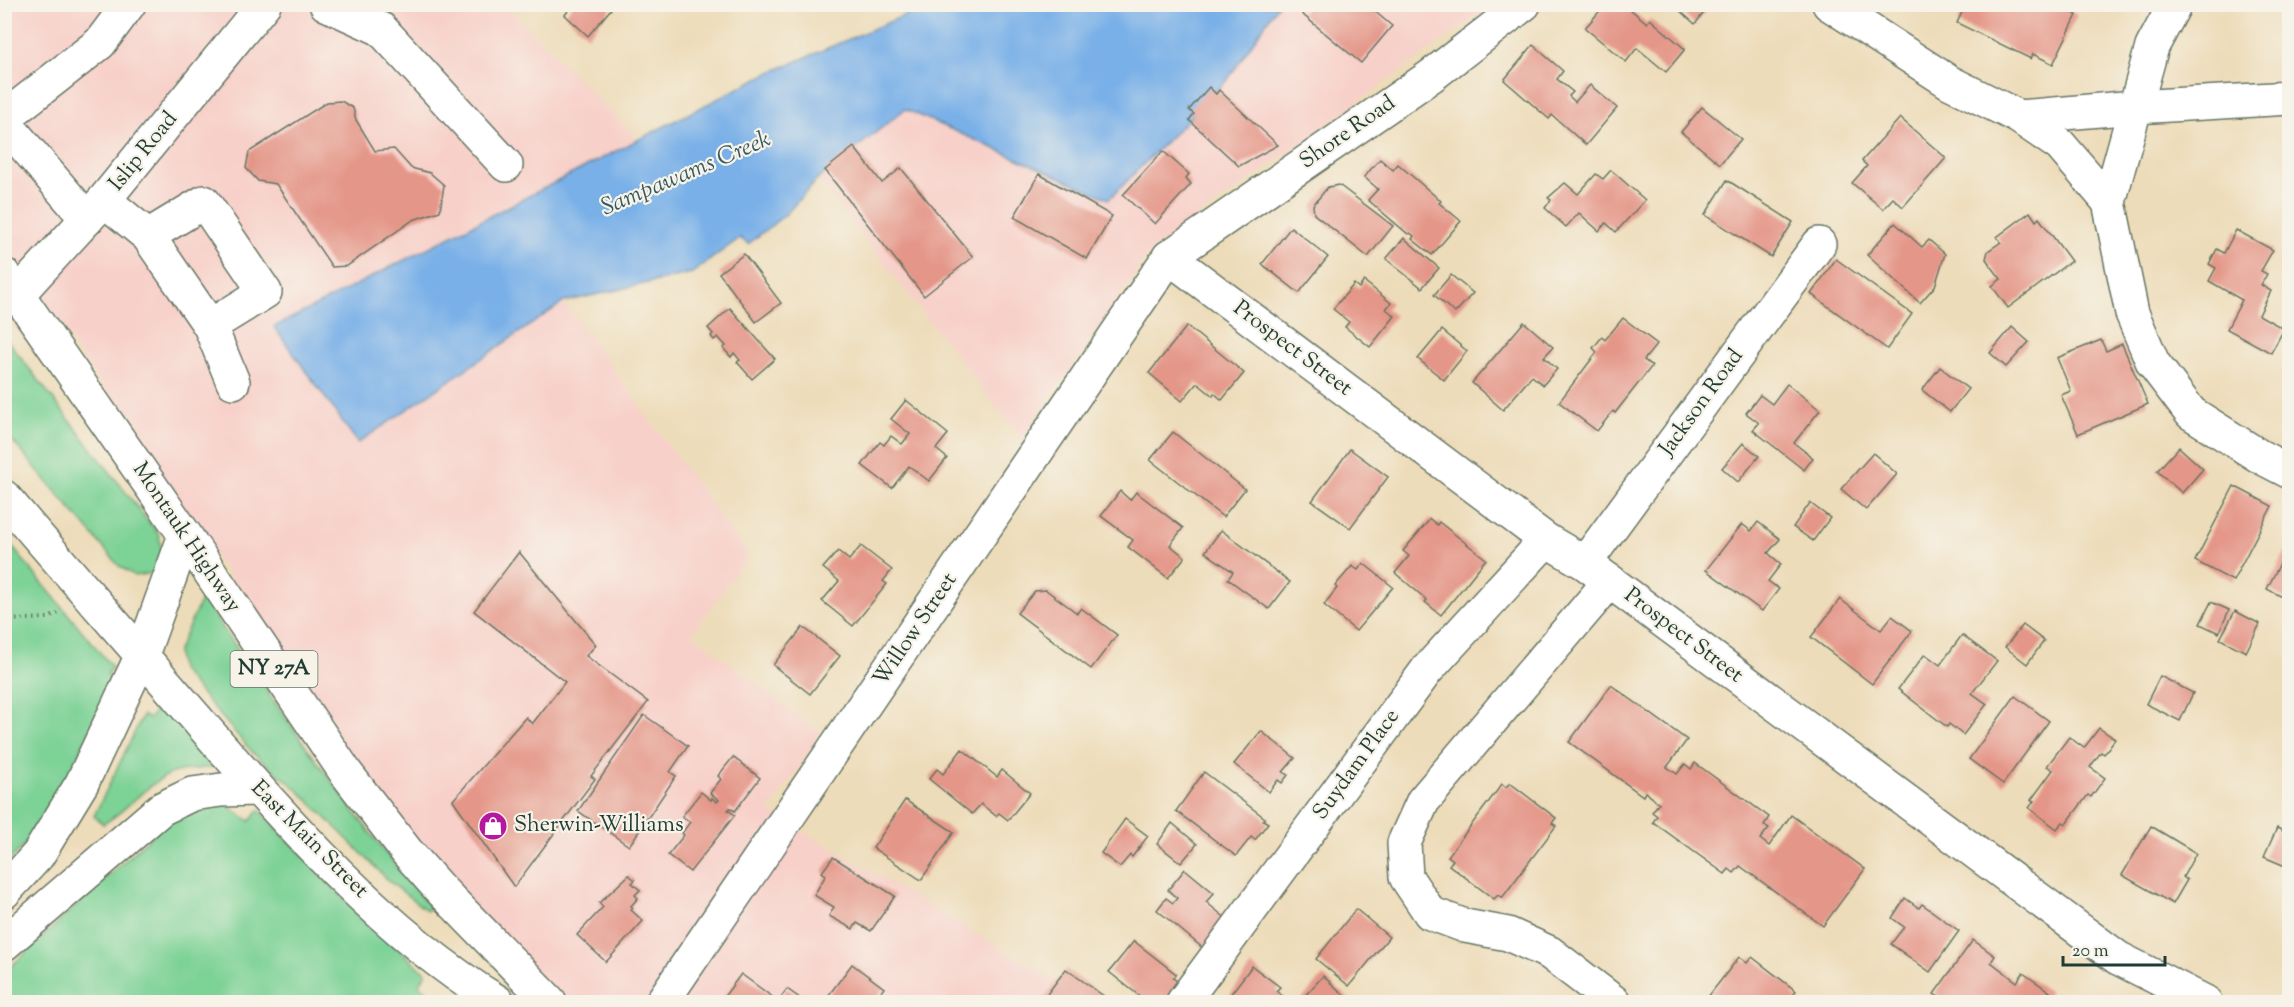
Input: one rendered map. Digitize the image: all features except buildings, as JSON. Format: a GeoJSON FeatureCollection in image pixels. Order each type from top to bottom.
{"type":"FeatureCollection","features":[{"type":"Feature","properties":{"kind":"street"},"geometry":{"type":"LineString","coordinates":[[129,4],[100,43],[4,120],[96,210],[148,236],[210,326],[232,382]]}},
{"type":"Feature","properties":{"kind":"street","name":"Islip Road"},"geometry":{"type":"LineString","coordinates":[[11,285],[96,210],[264,4]]}},
{"type":"Feature","properties":{"kind":"street"},"geometry":{"type":"LineString","coordinates":[[326,4],[381,29],[506,165]]}},
{"type":"Feature","properties":{"kind":"street","name":"Shore Road"},"geometry":{"type":"LineString","coordinates":[[1169,257],[1431,76],[1524,4]]}},
{"type":"Feature","properties":{"kind":"street"},"geometry":{"type":"LineString","coordinates":[[1829,4],[1949,82],[2019,117],[2060,145],[2109,202]]}},
{"type":"Feature","properties":{"kind":"street"},"geometry":{"type":"LineString","coordinates":[[2175,4],[2151,47],[2109,202],[2132,313],[2153,363],[2191,413],[2289,472]]}},
{"type":"Feature","properties":{"kind":"street"},"geometry":{"type":"LineString","coordinates":[[2019,117],[2135,107],[2289,98]]}},
{"type":"Feature","properties":{"kind":"street"},"geometry":{"type":"LineString","coordinates":[[148,236],[204,202],[265,292],[210,326]]}},
{"type":"Feature","properties":{"kind":"street","name":"Jackson Road"},"geometry":{"type":"LineString","coordinates":[[1614,1002],[1550,952],[1508,934],[1465,926],[1430,913],[1406,877],[1404,843],[1423,801],[1598,572],[1819,244]]}},
{"type":"Feature","properties":{"kind":"street","name":"Prospect Street"},"geometry":{"type":"LineString","coordinates":[[1169,257],[1546,540],[1598,572],[2118,958],[2205,1002]]}},
{"type":"Feature","properties":{"kind":"street","name":"Willow Street"},"geometry":{"type":"LineString","coordinates":[[662,1002],[1169,257]]}},
{"type":"Feature","properties":{"kind":"street","name":"Montauk Highway"},"geometry":{"type":"LineString","coordinates":[[11,285],[185,535],[318,734],[367,801],[438,887],[550,1002]]}},
{"type":"Feature","properties":{"kind":"street"},"geometry":{"type":"LineString","coordinates":[[4,497],[142,655]]}},
{"type":"Feature","properties":{"kind":"street"},"geometry":{"type":"LineString","coordinates":[[4,892],[38,855],[87,774],[142,655],[185,535]]}},
{"type":"Feature","properties":{"kind":"street","name":"Suydam Place"},"geometry":{"type":"LineString","coordinates":[[1183,1002],[1427,670],[1546,540]]}},
{"type":"Feature","properties":{"kind":"street","name":"East Main Street"},"geometry":{"type":"LineString","coordinates":[[142,655],[257,789],[319,853],[387,918],[447,967],[498,1002]]}},
{"type":"Feature","properties":{"kind":"street"},"geometry":{"type":"LineString","coordinates":[[4,944],[144,821],[161,809],[192,794],[257,789]]}},
{"type":"Feature","properties":{"kind":"path"},"geometry":{"type":"LineString","coordinates":[[4,620],[48,618],[59,612]]}},
{"type":"Feature","properties":{"kind":"shaded area"},"geometry":{"type":"Polygon","coordinates":[[[4,5],[506,5],[638,140],[274,328],[358,443],[564,302],[748,555],[692,634],[821,734],[769,811],[1091,1002],[567,1002],[452,888],[376,794],[38,292],[5,266],[4,5]]]}},
{"type":"Feature","properties":{"kind":"shaded area"},"geometry":{"type":"Polygon","coordinates":[[[1278,5],[1492,5],[1150,252],[1022,439],[818,179],[905,109],[1109,199],[1228,79],[1278,5]]]}},
{"type":"Feature","properties":{"kind":"green space"},"geometry":{"type":"Polygon","coordinates":[[[4,336],[159,535],[163,558],[154,573],[135,576],[119,566],[5,432],[4,336]]]}},
{"type":"Feature","properties":{"kind":"green space"},"geometry":{"type":"Polygon","coordinates":[[[4,537],[112,667],[107,674],[112,683],[68,777],[30,839],[5,865],[4,537]]]}},
{"type":"Feature","properties":{"kind":"green space"},"geometry":{"type":"Polygon","coordinates":[[[202,598],[341,794],[430,907],[427,911],[390,882],[298,790],[252,752],[180,669],[177,652],[202,598]]]}},
{"type":"Feature","properties":{"kind":"green space"},"geometry":{"type":"Polygon","coordinates":[[[150,697],[158,697],[216,764],[214,767],[181,771],[166,776],[103,824],[94,816],[143,715],[149,719],[154,713],[150,697]]]}},
{"type":"Feature","properties":{"kind":"green space"},"geometry":{"type":"Polygon","coordinates":[[[199,804],[225,804],[250,821],[259,810],[364,919],[426,973],[419,985],[443,1002],[5,1002],[4,973],[172,817],[199,804]]]}},
{"type":"Feature","properties":{"kind":"water","name":"Sampawams Creek"},"geometry":{"type":"Polygon","coordinates":[[[929,5],[1278,5],[1228,79],[1109,199],[905,109],[818,179],[786,214],[748,244],[740,238],[692,273],[564,302],[358,443],[274,327],[762,76],[929,5]]]}},
{"type":"Feature","properties":{"kind":"place","name":"Sherwin-Williams"},"geometry":{"type":"Point","coordinates":[493,826]}}]}
